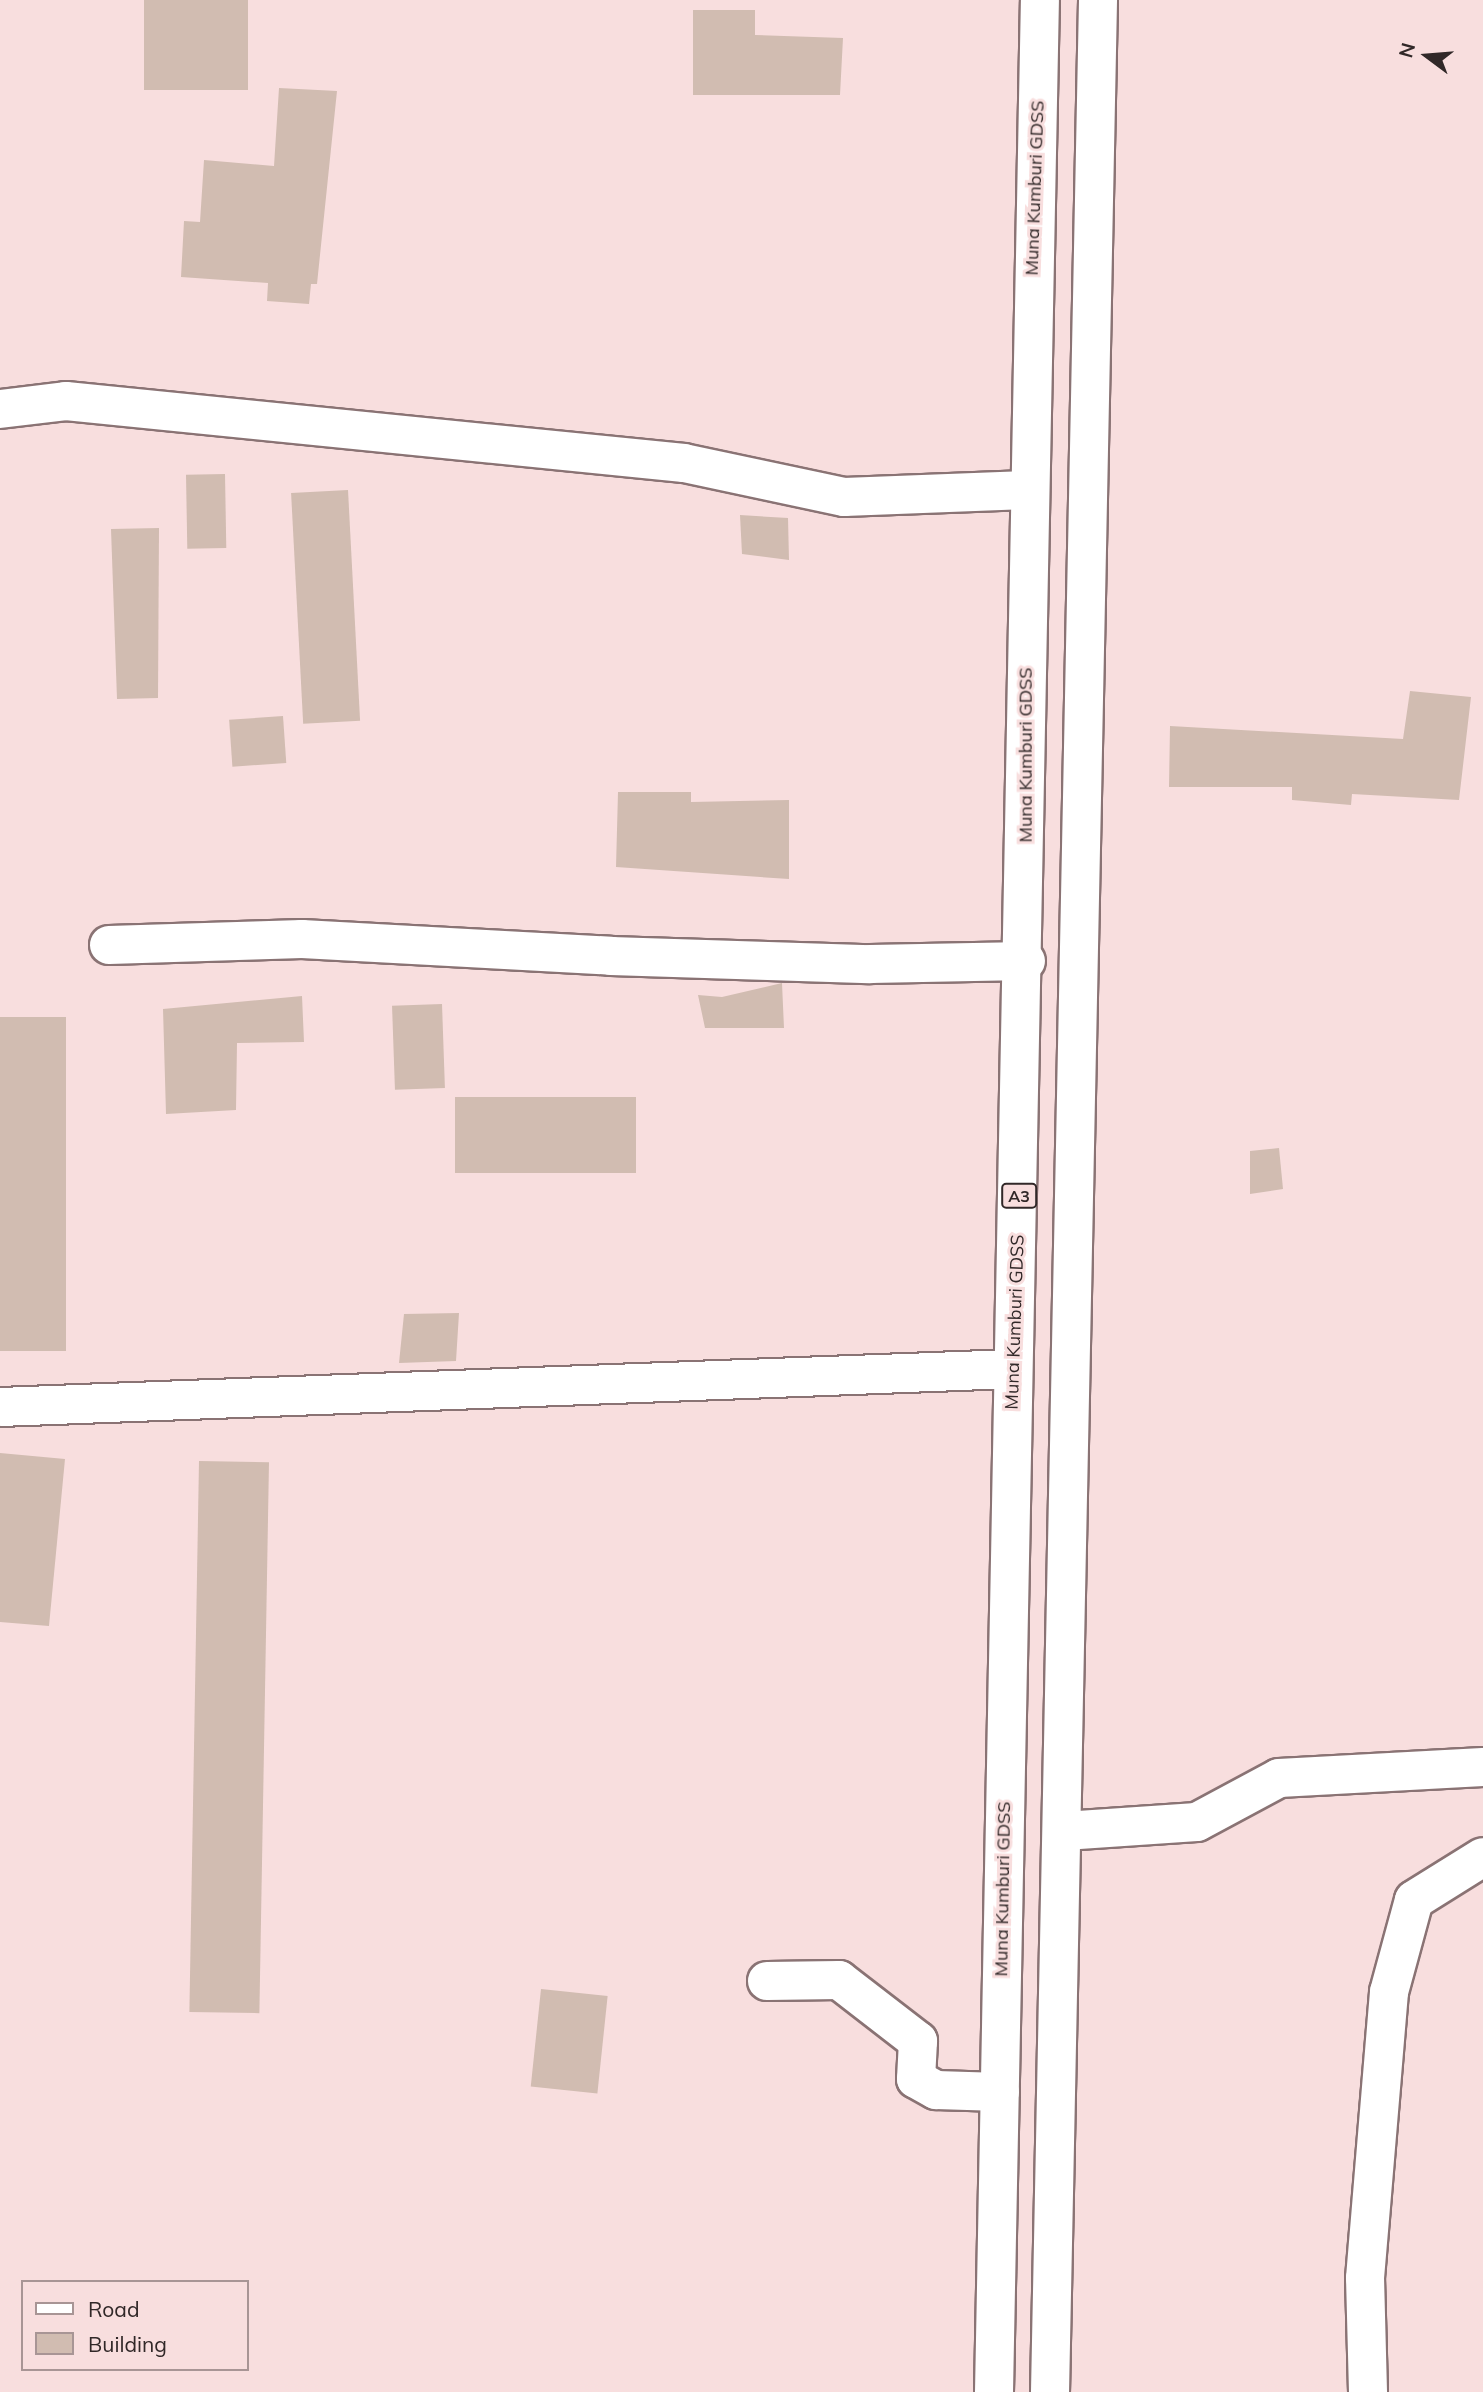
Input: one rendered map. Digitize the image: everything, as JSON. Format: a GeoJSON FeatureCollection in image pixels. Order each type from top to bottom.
{"type":"FeatureCollection","features":[{"type":"Feature","properties":{"kind":"main road","name":"Muna Kumburi GDSS"},"geometry":{"type":"LineString","coordinates":[[994,2392],[1013,1369],[1026,961],[1027,490],[1040,0]]}},
{"type":"Feature","properties":{"kind":"main road"},"geometry":{"type":"LineString","coordinates":[[1050,2392],[1064,1831],[1098,0]]}},
{"type":"Feature","properties":{"kind":"main road"},"geometry":{"type":"LineString","coordinates":[[0,409],[66,401],[657,460],[844,497],[1027,490]]}},
{"type":"Feature","properties":{"kind":"main road"},"geometry":{"type":"LineString","coordinates":[[109,945],[302,939],[638,957],[1026,961]]}},
{"type":"Feature","properties":{"kind":"main road"},"geometry":{"type":"LineString","coordinates":[[0,1407],[1013,1369]]}},
{"type":"Feature","properties":{"kind":"main road"},"geometry":{"type":"LineString","coordinates":[[1064,1831],[1196,1822],[1279,1778],[1483,1767]]}},
{"type":"Feature","properties":{"kind":"main road"},"geometry":{"type":"LineString","coordinates":[[1368,2392],[1365,2278],[1389,1993],[1414,1900],[1483,1857]]}},
{"type":"Feature","properties":{"kind":"main road"},"geometry":{"type":"LineString","coordinates":[[767,1981],[839,1980],[918,2042],[916,2079],[936,2090],[1000,2092]]}},
{"type":"Feature","properties":{"kind":"building"},"geometry":{"type":"Polygon","coordinates":[[[144,0],[248,0],[248,90],[144,90],[144,0]]]}},
{"type":"Feature","properties":{"kind":"building"},"geometry":{"type":"Polygon","coordinates":[[[693,10],[755,10],[755,35],[843,38],[840,95],[693,95],[693,10]]]}},
{"type":"Feature","properties":{"kind":"building"},"geometry":{"type":"Polygon","coordinates":[[[279,88],[337,91],[317,284],[311,284],[309,304],[267,301],[268,283],[181,277],[184,221],[200,222],[204,160],[274,166],[279,88]]]}},
{"type":"Feature","properties":{"kind":"building"},"geometry":{"type":"Polygon","coordinates":[[[225,474],[226,548],[187,549],[186,475],[225,474]]]}},
{"type":"Feature","properties":{"kind":"building"},"geometry":{"type":"Polygon","coordinates":[[[348,490],[360,721],[303,724],[291,493],[348,490]]]}},
{"type":"Feature","properties":{"kind":"building"},"geometry":{"type":"Polygon","coordinates":[[[740,515],[788,518],[789,560],[742,554],[740,515]]]}},
{"type":"Feature","properties":{"kind":"building"},"geometry":{"type":"Polygon","coordinates":[[[159,528],[158,698],[117,699],[111,529],[159,528]]]}},
{"type":"Feature","properties":{"kind":"building"},"geometry":{"type":"Polygon","coordinates":[[[1410,691],[1471,697],[1459,800],[1352,794],[1351,805],[1292,800],[1292,787],[1169,787],[1170,726],[1403,739],[1410,691]]]}},
{"type":"Feature","properties":{"kind":"building"},"geometry":{"type":"Polygon","coordinates":[[[283,716],[286,763],[232,767],[229,720],[283,716]]]}},
{"type":"Feature","properties":{"kind":"building"},"geometry":{"type":"Polygon","coordinates":[[[618,792],[691,792],[691,802],[789,800],[789,879],[616,867],[618,792]]]}},
{"type":"Feature","properties":{"kind":"building"},"geometry":{"type":"Polygon","coordinates":[[[782,983],[784,1028],[705,1028],[698,995],[722,997],[782,983]]]}},
{"type":"Feature","properties":{"kind":"building"},"geometry":{"type":"Polygon","coordinates":[[[302,996],[304,1042],[237,1043],[236,1110],[166,1114],[163,1009],[302,996]]]}},
{"type":"Feature","properties":{"kind":"building"},"geometry":{"type":"Polygon","coordinates":[[[442,1004],[445,1088],[395,1090],[392,1006],[442,1004]]]}},
{"type":"Feature","properties":{"kind":"building"},"geometry":{"type":"Polygon","coordinates":[[[0,1017],[66,1017],[66,1351],[0,1351],[0,1017]]]}},
{"type":"Feature","properties":{"kind":"building"},"geometry":{"type":"Polygon","coordinates":[[[455,1097],[636,1097],[636,1173],[455,1173],[455,1097]]]}},
{"type":"Feature","properties":{"kind":"building"},"geometry":{"type":"Polygon","coordinates":[[[1279,1148],[1283,1189],[1250,1194],[1250,1151],[1279,1148]]]}},
{"type":"Feature","properties":{"kind":"building"},"geometry":{"type":"Polygon","coordinates":[[[459,1313],[456,1361],[399,1363],[404,1314],[459,1313]]]}},
{"type":"Feature","properties":{"kind":"building"},"geometry":{"type":"Polygon","coordinates":[[[0,1453],[65,1459],[49,1626],[0,1622],[0,1453]]]}},
{"type":"Feature","properties":{"kind":"building"},"geometry":{"type":"Polygon","coordinates":[[[199,1461],[269,1462],[259,2013],[189,2012],[199,1461]]]}},
{"type":"Feature","properties":{"kind":"building"},"geometry":{"type":"Polygon","coordinates":[[[541,1989],[608,1996],[597,2093],[531,2086],[541,1989]]]}}]}
